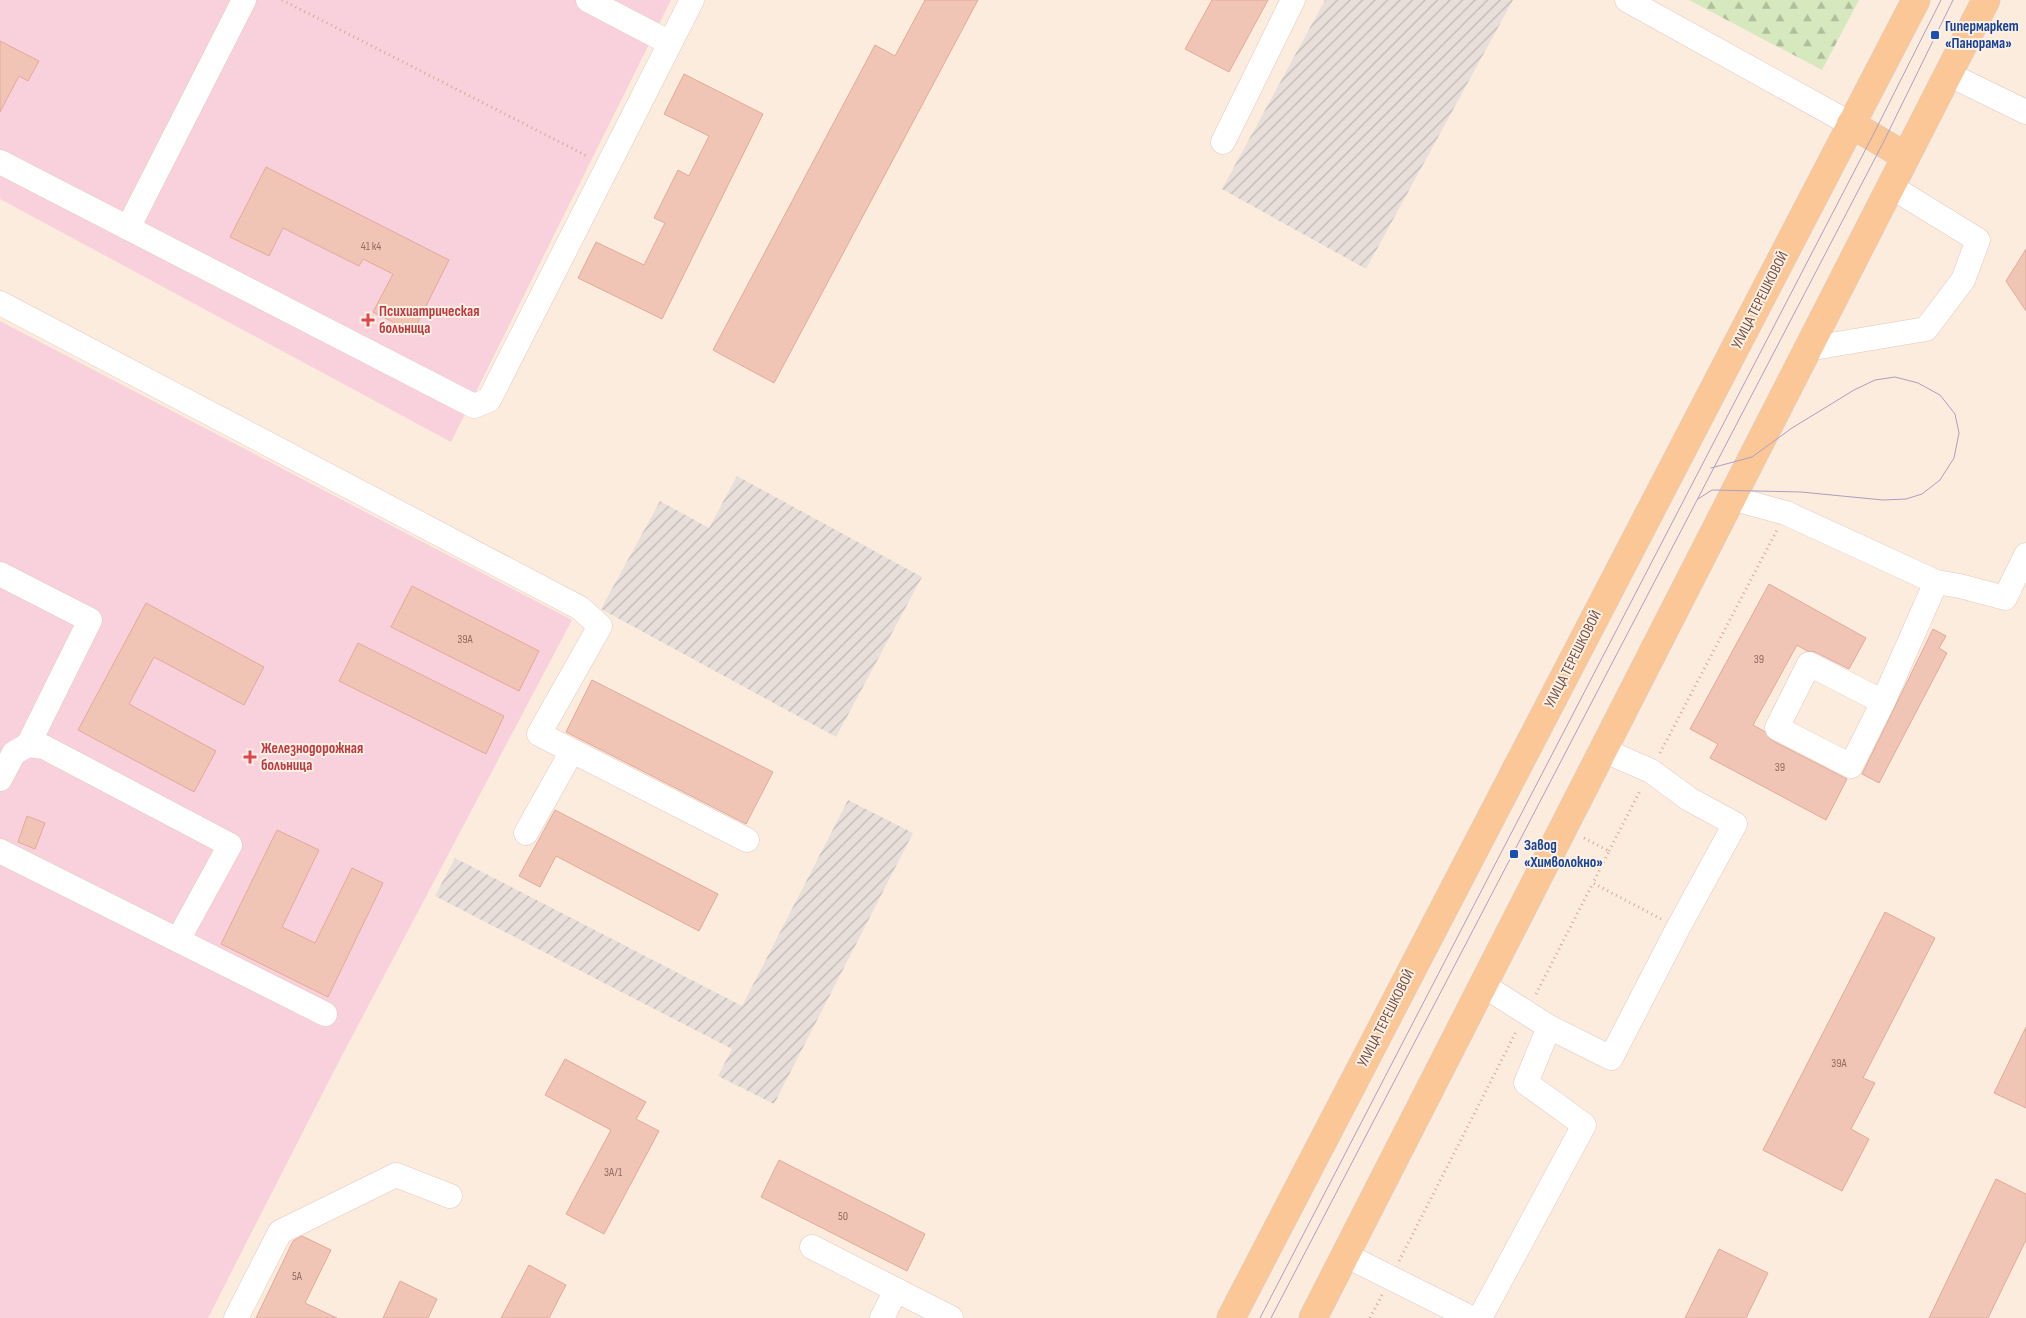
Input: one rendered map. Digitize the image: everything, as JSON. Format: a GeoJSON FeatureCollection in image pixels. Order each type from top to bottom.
{"type":"FeatureCollection","features":[{"type":"Feature","properties":{"kind":"main road","name":"УЛИЦА ТЕРЕШКОВОЙ"},"geometry":{"type":"LineString","coordinates":[[1231,1318],[1916,0]]}},
{"type":"Feature","properties":{"kind":"main road"},"geometry":{"type":"LineString","coordinates":[[1313,1318],[1986,0]]}},
{"type":"Feature","properties":{"kind":"main road"},"geometry":{"type":"LineString","coordinates":[[1851,124],[1906,156]]}},
{"type":"Feature","properties":{"kind":"street"},"geometry":{"type":"LineString","coordinates":[[128,228],[244,0]]}},
{"type":"Feature","properties":{"kind":"street"},"geometry":{"type":"LineString","coordinates":[[588,0],[670,43]]}},
{"type":"Feature","properties":{"kind":"street"},"geometry":{"type":"LineString","coordinates":[[0,162],[474,406],[489,400],[692,0]]}},
{"type":"Feature","properties":{"kind":"street"},"geometry":{"type":"LineString","coordinates":[[1223,142],[1293,0]]}},
{"type":"Feature","properties":{"kind":"street"},"geometry":{"type":"LineString","coordinates":[[1627,0],[1851,124]]}},
{"type":"Feature","properties":{"kind":"street"},"geometry":{"type":"LineString","coordinates":[[1948,74],[2026,112]]}},
{"type":"Feature","properties":{"kind":"street"},"geometry":{"type":"LineString","coordinates":[[1807,349],[1926,329],[1962,280],[1978,240],[1890,186]]}},
{"type":"Feature","properties":{"kind":"street"},"geometry":{"type":"LineString","coordinates":[[0,303],[580,608],[600,626],[539,734],[746,840]]}},
{"type":"Feature","properties":{"kind":"street"},"geometry":{"type":"LineString","coordinates":[[1731,498],[1786,513],[1936,582],[1960,586],[2005,598],[2026,555]]}},
{"type":"Feature","properties":{"kind":"street"},"geometry":{"type":"LineString","coordinates":[[0,574],[90,620],[28,745],[14,754],[0,779]]}},
{"type":"Feature","properties":{"kind":"street"},"geometry":{"type":"LineString","coordinates":[[1883,702],[1809,664],[1777,728],[1851,766],[1883,702],[1936,582]]}},
{"type":"Feature","properties":{"kind":"street"},"geometry":{"type":"LineString","coordinates":[[28,745],[44,747],[230,845],[178,940]]}},
{"type":"Feature","properties":{"kind":"street"},"geometry":{"type":"LineString","coordinates":[[1483,985],[1549,1027],[1611,1058],[1678,928],[1735,824],[1689,799],[1651,772],[1602,750]]}},
{"type":"Feature","properties":{"kind":"street"},"geometry":{"type":"LineString","coordinates":[[526,833],[572,751]]}},
{"type":"Feature","properties":{"kind":"street"},"geometry":{"type":"LineString","coordinates":[[0,851],[325,1014]]}},
{"type":"Feature","properties":{"kind":"street"},"geometry":{"type":"LineString","coordinates":[[1480,1318],[1584,1126],[1526,1083],[1549,1027]]}},
{"type":"Feature","properties":{"kind":"street"},"geometry":{"type":"LineString","coordinates":[[236,1318],[280,1232],[396,1175],[450,1196]]}},
{"type":"Feature","properties":{"kind":"street"},"geometry":{"type":"LineString","coordinates":[[812,1247],[951,1318]]}},
{"type":"Feature","properties":{"kind":"street"},"geometry":{"type":"LineString","coordinates":[[1345,1255],[1471,1318]]}},
{"type":"Feature","properties":{"kind":"street"},"geometry":{"type":"LineString","coordinates":[[882,1318],[896,1290]]}},
{"type":"Feature","properties":{"kind":"path"},"geometry":{"type":"LineString","coordinates":[[282,0],[607,167]]}},
{"type":"Feature","properties":{"kind":"path"},"geometry":{"type":"LineString","coordinates":[[1370,1318],[1609,851],[1786,513]]}},
{"type":"Feature","properties":{"kind":"path"},"geometry":{"type":"LineString","coordinates":[[1580,835],[1609,851]]}},
{"type":"Feature","properties":{"kind":"path"},"geometry":{"type":"LineString","coordinates":[[1593,883],[1678,928]]}},
{"type":"Feature","properties":{"kind":"shaded area","name":"Психиатрическая больница"},"geometry":{"type":"Polygon","coordinates":[[[0,0],[671,0],[451,442],[0,199],[0,0]]]}},
{"type":"Feature","properties":{"kind":"shaded area"},"geometry":{"type":"Polygon","coordinates":[[[1325,0],[1513,0],[1366,269],[1222,189],[1325,0]]]}},
{"type":"Feature","properties":{"kind":"shaded area","name":"Железнодорожная больница"},"geometry":{"type":"Polygon","coordinates":[[[0,321],[572,620],[336,1067],[208,1318],[0,1318],[0,321]]]}},
{"type":"Feature","properties":{"kind":"shaded area"},"geometry":{"type":"Polygon","coordinates":[[[737,476],[922,577],[836,737],[601,609],[660,501],[709,528],[737,476]]]}},
{"type":"Feature","properties":{"kind":"shaded area"},"geometry":{"type":"Polygon","coordinates":[[[848,800],[913,833],[774,1104],[718,1076],[732,1049],[435,896],[455,858],[742,1006],[848,800]]]}},
{"type":"Feature","properties":{"kind":"green space"},"geometry":{"type":"Polygon","coordinates":[[[1689,0],[1859,0],[1822,70],[1689,0]]]}},
{"type":"Feature","properties":{"kind":"building"},"geometry":{"type":"Polygon","coordinates":[[[925,0],[978,0],[774,383],[713,350],[875,45],[895,56],[925,0]]]}},
{"type":"Feature","properties":{"kind":"building"},"geometry":{"type":"Polygon","coordinates":[[[1212,0],[1268,0],[1229,72],[1185,49],[1212,0]]]}},
{"type":"Feature","properties":{"kind":"building"},"geometry":{"type":"Polygon","coordinates":[[[0,41],[39,61],[28,81],[19,76],[0,112],[0,41]]]}},
{"type":"Feature","properties":{"kind":"building"},"geometry":{"type":"Polygon","coordinates":[[[684,74],[763,114],[662,319],[578,278],[596,242],[644,265],[665,223],[654,218],[678,170],[689,176],[709,136],[664,114],[684,74]]]}},
{"type":"Feature","properties":{"kind":"building"},"geometry":{"type":"Polygon","coordinates":[[[266,167],[449,260],[413,332],[373,312],[393,274],[363,259],[359,266],[283,228],[269,256],[230,237],[266,167]]]}},
{"type":"Feature","properties":{"kind":"building"},"geometry":{"type":"Polygon","coordinates":[[[2026,249],[2026,311],[2006,281],[2026,249]]]}},
{"type":"Feature","properties":{"kind":"building"},"geometry":{"type":"Polygon","coordinates":[[[1769,584],[1866,638],[1849,669],[1797,645],[1753,725],[1764,731],[1771,740],[1847,779],[1826,820],[1710,758],[1718,744],[1690,729],[1769,584]]]}},
{"type":"Feature","properties":{"kind":"building"},"geometry":{"type":"Polygon","coordinates":[[[412,586],[539,651],[519,691],[391,627],[412,586]]]}},
{"type":"Feature","properties":{"kind":"building"},"geometry":{"type":"Polygon","coordinates":[[[146,603],[264,667],[244,705],[154,657],[129,704],[216,751],[194,792],[78,730],[146,603]]]}},
{"type":"Feature","properties":{"kind":"building"},"geometry":{"type":"Polygon","coordinates":[[[1933,629],[1946,636],[1939,648],[1947,653],[1879,783],[1862,774],[1933,629]]]}},
{"type":"Feature","properties":{"kind":"building"},"geometry":{"type":"Polygon","coordinates":[[[358,643],[504,716],[486,754],[339,681],[358,643]]]}},
{"type":"Feature","properties":{"kind":"building"},"geometry":{"type":"Polygon","coordinates":[[[592,680],[773,772],[746,824],[566,732],[592,680]]]}},
{"type":"Feature","properties":{"kind":"building"},"geometry":{"type":"Polygon","coordinates":[[[555,810],[718,894],[699,931],[556,856],[540,887],[519,876],[555,810]]]}},
{"type":"Feature","properties":{"kind":"building"},"geometry":{"type":"Polygon","coordinates":[[[27,816],[45,823],[35,849],[18,842],[27,816]]]}},
{"type":"Feature","properties":{"kind":"building"},"geometry":{"type":"Polygon","coordinates":[[[277,830],[319,850],[282,927],[315,943],[352,868],[383,883],[328,997],[221,944],[277,830]]]}},
{"type":"Feature","properties":{"kind":"building"},"geometry":{"type":"Polygon","coordinates":[[[1885,912],[1935,938],[1863,1078],[1875,1083],[1851,1129],[1869,1139],[1842,1191],[1763,1150],[1885,912]]]}},
{"type":"Feature","properties":{"kind":"building"},"geometry":{"type":"Polygon","coordinates":[[[2026,1027],[2026,1108],[1994,1093],[2026,1027]]]}},
{"type":"Feature","properties":{"kind":"building"},"geometry":{"type":"Polygon","coordinates":[[[565,1059],[646,1102],[636,1119],[659,1131],[604,1234],[566,1214],[611,1130],[545,1095],[565,1059]]]}},
{"type":"Feature","properties":{"kind":"building"},"geometry":{"type":"Polygon","coordinates":[[[779,1160],[925,1234],[907,1271],[761,1197],[779,1160]]]}},
{"type":"Feature","properties":{"kind":"building"},"geometry":{"type":"Polygon","coordinates":[[[1996,1179],[2026,1194],[2026,1240],[1988,1318],[1929,1318],[1996,1179]]]}},
{"type":"Feature","properties":{"kind":"building"},"geometry":{"type":"Polygon","coordinates":[[[302,1236],[331,1250],[305,1303],[337,1318],[256,1318],[293,1241],[302,1236]]]}},
{"type":"Feature","properties":{"kind":"building"},"geometry":{"type":"Polygon","coordinates":[[[1719,1249],[1768,1273],[1746,1318],[1685,1318],[1719,1249]]]}},
{"type":"Feature","properties":{"kind":"building"},"geometry":{"type":"Polygon","coordinates":[[[529,1265],[566,1285],[549,1318],[501,1318],[529,1265]]]}},
{"type":"Feature","properties":{"kind":"building"},"geometry":{"type":"Polygon","coordinates":[[[400,1281],[437,1299],[428,1318],[383,1318],[400,1281]]]}},
{"type":"Feature","properties":{"kind":"tram line"},"geometry":{"type":"LineString","coordinates":[[1260,1318],[1872,137],[1941,0]]}},
{"type":"Feature","properties":{"kind":"tram line"},"geometry":{"type":"LineString","coordinates":[[1271,1318],[1883,143],[1953,0]]}},
{"type":"Feature","properties":{"kind":"tram line"},"geometry":{"type":"LineString","coordinates":[[1698,499],[1712,490],[1801,492],[1883,500],[1906,499],[1922,494],[1940,480],[1954,458],[1959,433],[1955,414],[1940,395],[1918,383],[1895,377],[1875,380],[1854,390],[1792,428],[1752,457],[1711,468]]}},
{"type":"Feature","properties":{"kind":"place","name":"Гипермаркет «Панорама»"},"geometry":{"type":"Point","coordinates":[1935,35]}},
{"type":"Feature","properties":{"kind":"place","name":"Психиатрическая больница"},"geometry":{"type":"Point","coordinates":[368,320]}},
{"type":"Feature","properties":{"kind":"place","name":"Железнодорожная больница"},"geometry":{"type":"Point","coordinates":[250,757]}},
{"type":"Feature","properties":{"kind":"place","name":"Завод «Химволокно»"},"geometry":{"type":"Point","coordinates":[1514,854]}}]}
